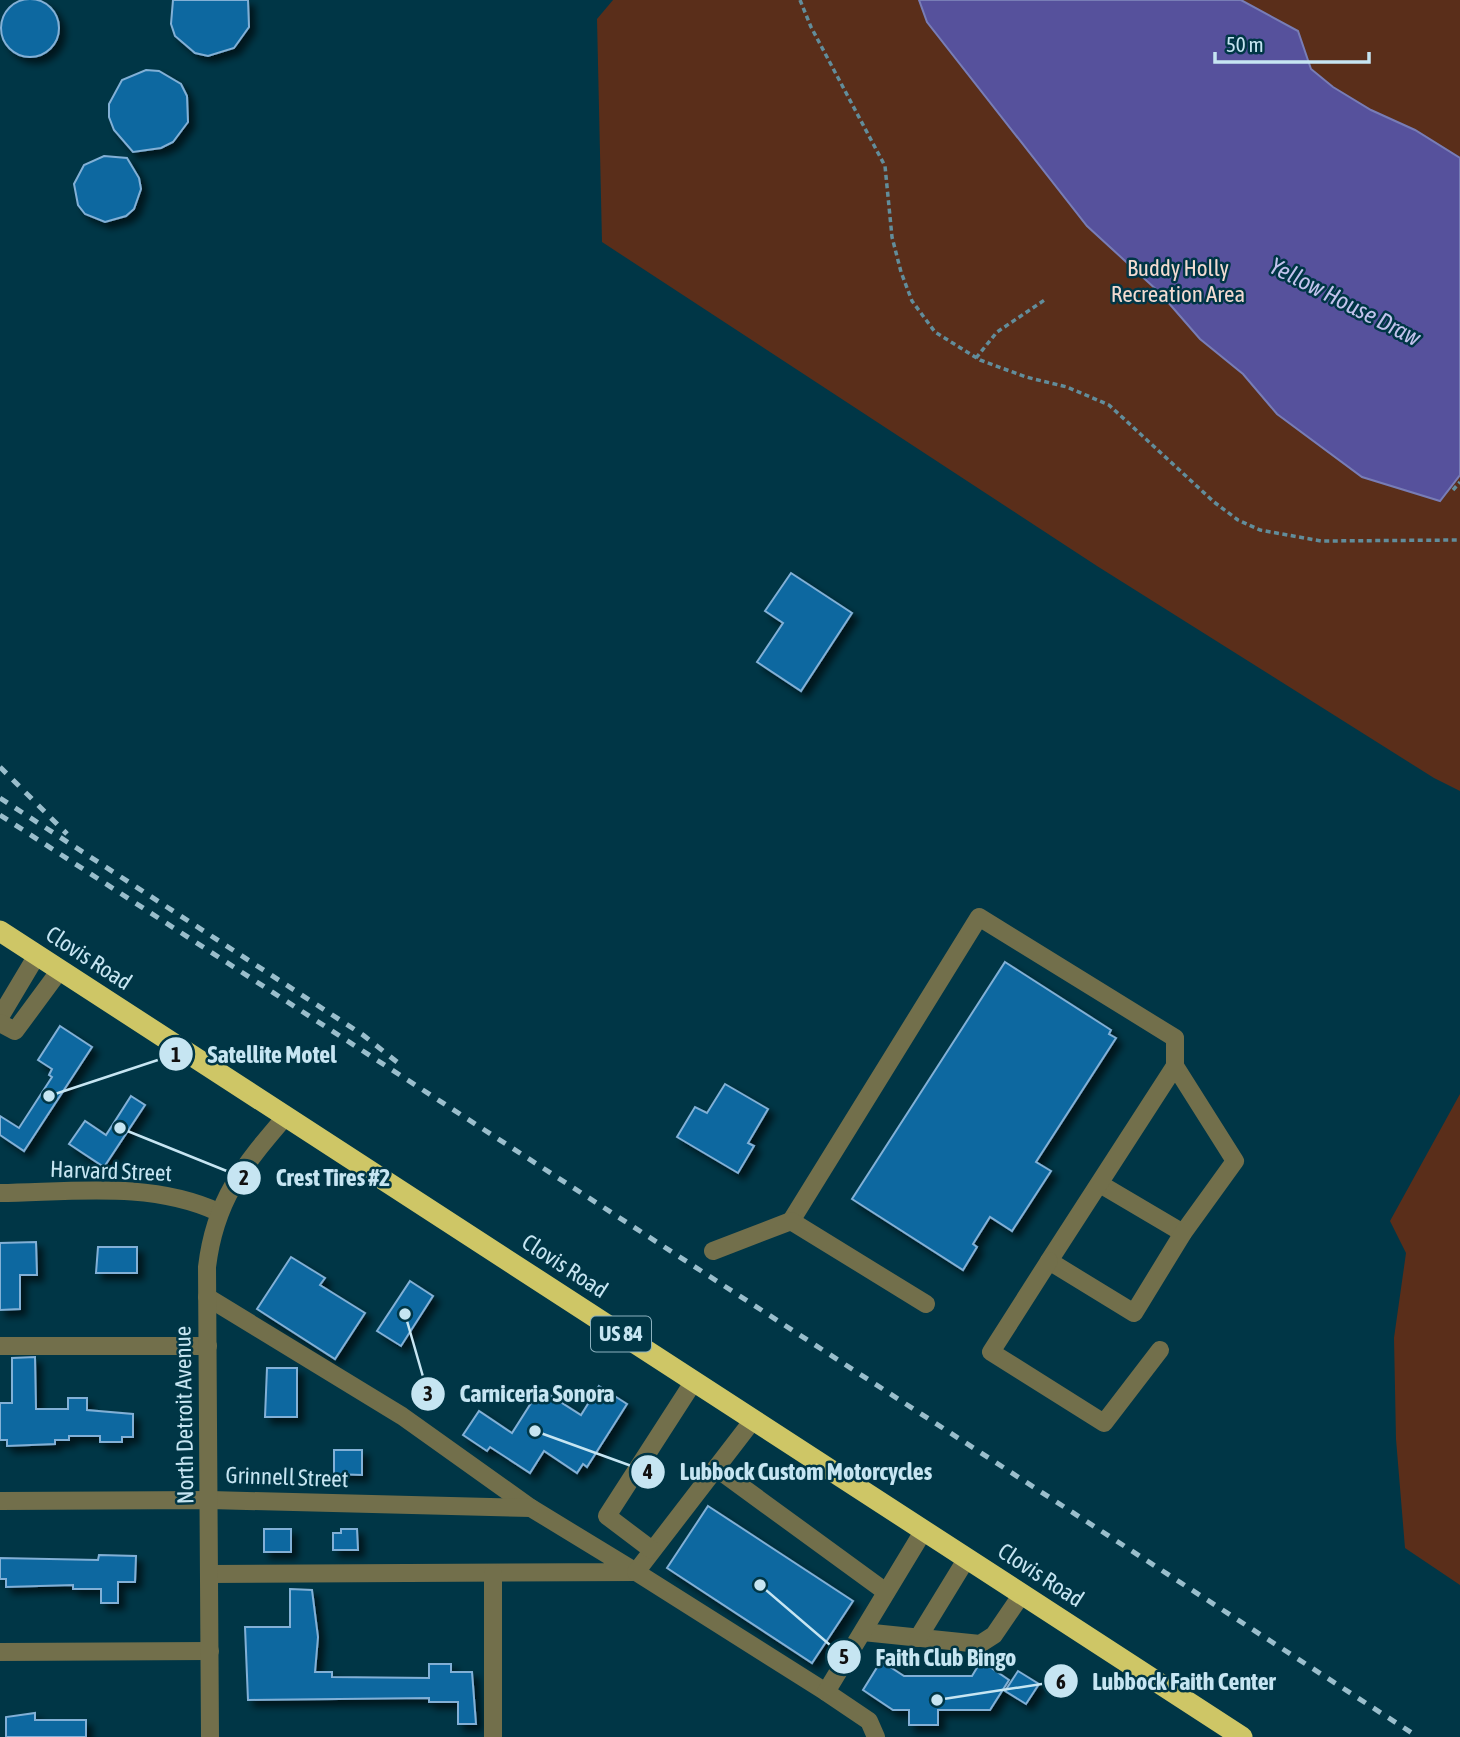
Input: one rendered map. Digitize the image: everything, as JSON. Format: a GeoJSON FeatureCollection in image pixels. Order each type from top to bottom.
{"type":"FeatureCollection","features":[{"type":"Feature","properties":{"kind":"highway","name":"Clovis Road"},"geometry":{"type":"LineString","coordinates":[[0,931],[1242,1737]]}},
{"type":"Feature","properties":{"kind":"street"},"geometry":{"type":"LineString","coordinates":[[713,1251],[791,1221],[979,917],[1174,1038],[1175,1066],[1235,1160],[1183,1233],[1134,1313],[1049,1261]]}},
{"type":"Feature","properties":{"kind":"street"},"geometry":{"type":"LineString","coordinates":[[37,955],[1,1024],[15,1031],[60,970]]}},
{"type":"Feature","properties":{"kind":"street"},"geometry":{"type":"LineString","coordinates":[[1160,1350],[1104,1423],[991,1352],[1175,1066]]}},
{"type":"Feature","properties":{"kind":"street","name":"North Detroit Avenue"},"geometry":{"type":"LineString","coordinates":[[210,1737],[207,1297],[210,1243],[218,1212],[232,1184],[286,1116]]}},
{"type":"Feature","properties":{"kind":"street"},"geometry":{"type":"LineString","coordinates":[[1100,1184],[1183,1233]]}},
{"type":"Feature","properties":{"kind":"street","name":"Harvard Street"},"geometry":{"type":"LineString","coordinates":[[0,1193],[152,1192],[197,1202],[218,1212]]}},
{"type":"Feature","properties":{"kind":"street"},"geometry":{"type":"LineString","coordinates":[[791,1221],[926,1304]]}},
{"type":"Feature","properties":{"kind":"street"},"geometry":{"type":"LineString","coordinates":[[207,1297],[402,1416],[531,1508],[826,1692],[869,1721],[876,1737]]}},
{"type":"Feature","properties":{"kind":"street"},"geometry":{"type":"LineString","coordinates":[[0,1346],[208,1346]]}},
{"type":"Feature","properties":{"kind":"street"},"geometry":{"type":"LineString","coordinates":[[652,1550],[607,1516],[694,1381]]}},
{"type":"Feature","properties":{"kind":"street"},"geometry":{"type":"LineString","coordinates":[[636,1572],[753,1420]]}},
{"type":"Feature","properties":{"kind":"street"},"geometry":{"type":"LineString","coordinates":[[716,1468],[886,1592]]}},
{"type":"Feature","properties":{"kind":"street","name":"Grinnell Street"},"geometry":{"type":"LineString","coordinates":[[0,1500],[210,1500],[531,1508]]}},
{"type":"Feature","properties":{"kind":"street"},"geometry":{"type":"LineString","coordinates":[[826,1692],[924,1530]]}},
{"type":"Feature","properties":{"kind":"street"},"geometry":{"type":"LineString","coordinates":[[918,1637],[967,1558]]}},
{"type":"Feature","properties":{"kind":"street"},"geometry":{"type":"LineString","coordinates":[[210,1574],[636,1572]]}},
{"type":"Feature","properties":{"kind":"street"},"geometry":{"type":"LineString","coordinates":[[493,1573],[493,1737]]}},
{"type":"Feature","properties":{"kind":"street"},"geometry":{"type":"LineString","coordinates":[[863,1632],[980,1644],[994,1635],[1022,1594]]}},
{"type":"Feature","properties":{"kind":"street"},"geometry":{"type":"LineString","coordinates":[[0,1652],[210,1651]]}},
{"type":"Feature","properties":{"kind":"path"},"geometry":{"type":"LineString","coordinates":[[800,0],[816,36],[885,166],[892,237],[912,301],[935,332],[976,358],[1026,377],[1066,387],[1109,405],[1214,502],[1238,520],[1260,530],[1321,541],[1460,540]]}},
{"type":"Feature","properties":{"kind":"path"},"geometry":{"type":"LineString","coordinates":[[976,358],[997,332],[1046,299]]}},
{"type":"Feature","properties":{"kind":"path"},"geometry":{"type":"LineString","coordinates":[[1453,490],[1460,482]]}},
{"type":"Feature","properties":{"kind":"green space","name":"Buddy Holly Recreation Area"},"geometry":{"type":"Polygon","coordinates":[[[613,0],[1460,0],[1460,791],[1434,778],[1097,566],[602,242],[597,19],[613,0]]]}},
{"type":"Feature","properties":{"kind":"green space"},"geometry":{"type":"Polygon","coordinates":[[[1460,1094],[1460,1585],[1405,1548],[1396,1439],[1394,1338],[1406,1253],[1390,1221],[1460,1094]]]}},
{"type":"Feature","properties":{"kind":"water","name":"Yellow House Draw"},"geometry":{"type":"Polygon","coordinates":[[[919,0],[1241,0],[1298,31],[1311,69],[1333,87],[1371,110],[1415,130],[1460,158],[1460,475],[1440,501],[1362,477],[1277,414],[1243,374],[1200,339],[1160,293],[1087,226],[927,22],[919,0]]]}},
{"type":"Feature","properties":{"kind":"building"},"geometry":{"type":"Polygon","coordinates":[[[30,-1],[41,1],[54,12],[59,28],[57,39],[46,52],[30,57],[19,55],[6,44],[1,28],[3,17],[14,4],[30,-1]]]}},
{"type":"Feature","properties":{"kind":"building"},"geometry":{"type":"Polygon","coordinates":[[[173,0],[248,0],[249,27],[234,48],[208,56],[195,53],[175,36],[171,24],[173,0]]]}},
{"type":"Feature","properties":{"kind":"building"},"geometry":{"type":"Polygon","coordinates":[[[146,70],[159,71],[181,84],[187,96],[188,122],[173,142],[161,148],[133,152],[114,130],[109,117],[109,104],[122,80],[146,70]]]}},
{"type":"Feature","properties":{"kind":"building"},"geometry":{"type":"Polygon","coordinates":[[[104,156],[127,158],[139,178],[141,189],[134,209],[126,216],[105,222],[85,214],[78,205],[74,184],[84,165],[104,156]]]}},
{"type":"Feature","properties":{"kind":"building"},"geometry":{"type":"Polygon","coordinates":[[[791,573],[852,613],[801,691],[757,662],[783,623],[765,611],[791,573]]]}},
{"type":"Feature","properties":{"kind":"building"},"geometry":{"type":"Polygon","coordinates":[[[1005,962],[1111,1030],[1109,1034],[1116,1038],[1036,1162],[1051,1171],[1012,1231],[990,1217],[973,1244],[977,1247],[963,1270],[852,1199],[1005,962]]]}},
{"type":"Feature","properties":{"kind":"building"},"geometry":{"type":"Polygon","coordinates":[[[60,1026],[92,1047],[24,1151],[0,1135],[0,1116],[19,1128],[52,1077],[49,1075],[52,1069],[38,1060],[60,1026]]]}},
{"type":"Feature","properties":{"kind":"building"},"geometry":{"type":"Polygon","coordinates":[[[725,1084],[768,1109],[748,1143],[754,1146],[738,1173],[677,1137],[695,1107],[707,1113],[725,1084]]]}},
{"type":"Feature","properties":{"kind":"building"},"geometry":{"type":"Polygon","coordinates":[[[131,1096],[145,1105],[104,1167],[69,1144],[85,1121],[106,1135],[131,1096]]]}},
{"type":"Feature","properties":{"kind":"building"},"geometry":{"type":"Polygon","coordinates":[[[36,1242],[37,1275],[20,1275],[20,1309],[0,1310],[0,1243],[36,1242]]]}},
{"type":"Feature","properties":{"kind":"building"},"geometry":{"type":"Polygon","coordinates":[[[98,1247],[137,1247],[137,1273],[96,1273],[98,1247]]]}},
{"type":"Feature","properties":{"kind":"building"},"geometry":{"type":"Polygon","coordinates":[[[291,1257],[325,1278],[320,1285],[365,1313],[335,1359],[257,1309],[291,1257]]]}},
{"type":"Feature","properties":{"kind":"building"},"geometry":{"type":"Polygon","coordinates":[[[410,1281],[433,1296],[401,1346],[377,1331],[410,1281]]]}},
{"type":"Feature","properties":{"kind":"building"},"geometry":{"type":"Polygon","coordinates":[[[35,1357],[36,1409],[68,1409],[68,1398],[87,1398],[87,1410],[133,1414],[133,1437],[122,1437],[122,1442],[100,1442],[100,1436],[69,1436],[69,1440],[55,1440],[55,1444],[7,1446],[7,1440],[0,1440],[0,1403],[12,1403],[12,1358],[35,1357]]]}},
{"type":"Feature","properties":{"kind":"building"},"geometry":{"type":"Polygon","coordinates":[[[267,1368],[297,1368],[297,1417],[265,1417],[267,1368]]]}},
{"type":"Feature","properties":{"kind":"building"},"geometry":{"type":"Polygon","coordinates":[[[599,1386],[627,1404],[587,1467],[583,1464],[577,1473],[544,1451],[530,1473],[490,1447],[487,1451],[463,1435],[479,1411],[512,1433],[540,1389],[581,1415],[599,1386]]]}},
{"type":"Feature","properties":{"kind":"building"},"geometry":{"type":"Polygon","coordinates":[[[334,1450],[362,1450],[362,1475],[334,1474],[334,1450]]]}},
{"type":"Feature","properties":{"kind":"building"},"geometry":{"type":"Polygon","coordinates":[[[708,1506],[853,1601],[812,1663],[667,1568],[708,1506]]]}},
{"type":"Feature","properties":{"kind":"building"},"geometry":{"type":"Polygon","coordinates":[[[264,1529],[291,1529],[291,1552],[264,1552],[264,1529]]]}},
{"type":"Feature","properties":{"kind":"building"},"geometry":{"type":"Polygon","coordinates":[[[341,1529],[357,1529],[358,1550],[333,1550],[333,1533],[341,1533],[341,1529]]]}},
{"type":"Feature","properties":{"kind":"building"},"geometry":{"type":"Polygon","coordinates":[[[99,1555],[136,1556],[135,1582],[118,1582],[118,1603],[101,1603],[101,1589],[73,1589],[73,1585],[6,1587],[6,1579],[0,1579],[0,1558],[98,1560],[99,1555]]]}},
{"type":"Feature","properties":{"kind":"building"},"geometry":{"type":"Polygon","coordinates":[[[290,1589],[312,1590],[318,1637],[315,1672],[332,1672],[332,1677],[429,1678],[429,1664],[451,1664],[451,1672],[472,1672],[476,1724],[458,1724],[458,1702],[429,1702],[429,1698],[248,1700],[245,1627],[290,1627],[290,1589]]]}},
{"type":"Feature","properties":{"kind":"building"},"geometry":{"type":"Polygon","coordinates":[[[881,1661],[904,1676],[972,1676],[981,1661],[1009,1680],[990,1710],[938,1710],[938,1725],[909,1725],[909,1710],[893,1710],[863,1690],[881,1661]]]}},
{"type":"Feature","properties":{"kind":"building"},"geometry":{"type":"Polygon","coordinates":[[[1018,1671],[1039,1684],[1026,1704],[1005,1691],[1018,1671]]]}},
{"type":"Feature","properties":{"kind":"building"},"geometry":{"type":"Polygon","coordinates":[[[35,1713],[35,1720],[86,1720],[86,1737],[6,1737],[6,1717],[35,1713]]]}},
{"type":"Feature","properties":{"kind":"railway"},"geometry":{"type":"LineString","coordinates":[[0,767],[67,834]]}},
{"type":"Feature","properties":{"kind":"railway"},"geometry":{"type":"LineString","coordinates":[[0,798],[363,1035],[402,1066]]}},
{"type":"Feature","properties":{"kind":"railway"},"geometry":{"type":"LineString","coordinates":[[0,815],[1418,1737]]}},
{"type":"Feature","properties":{"kind":"place","name":"Satellite Motel"},"geometry":{"type":"Point","coordinates":[49,1096]}},
{"type":"Feature","properties":{"kind":"place","name":"Crest Tires #2"},"geometry":{"type":"Point","coordinates":[120,1128]}},
{"type":"Feature","properties":{"kind":"place","name":"Carniceria Sonora"},"geometry":{"type":"Point","coordinates":[405,1314]}},
{"type":"Feature","properties":{"kind":"place","name":"Lubbock Custom Motorcycles"},"geometry":{"type":"Point","coordinates":[535,1431]}},
{"type":"Feature","properties":{"kind":"place","name":"Faith Club Bingo"},"geometry":{"type":"Point","coordinates":[760,1585]}},
{"type":"Feature","properties":{"kind":"place","name":"Lubbock Faith Center"},"geometry":{"type":"Point","coordinates":[937,1700]}}]}
